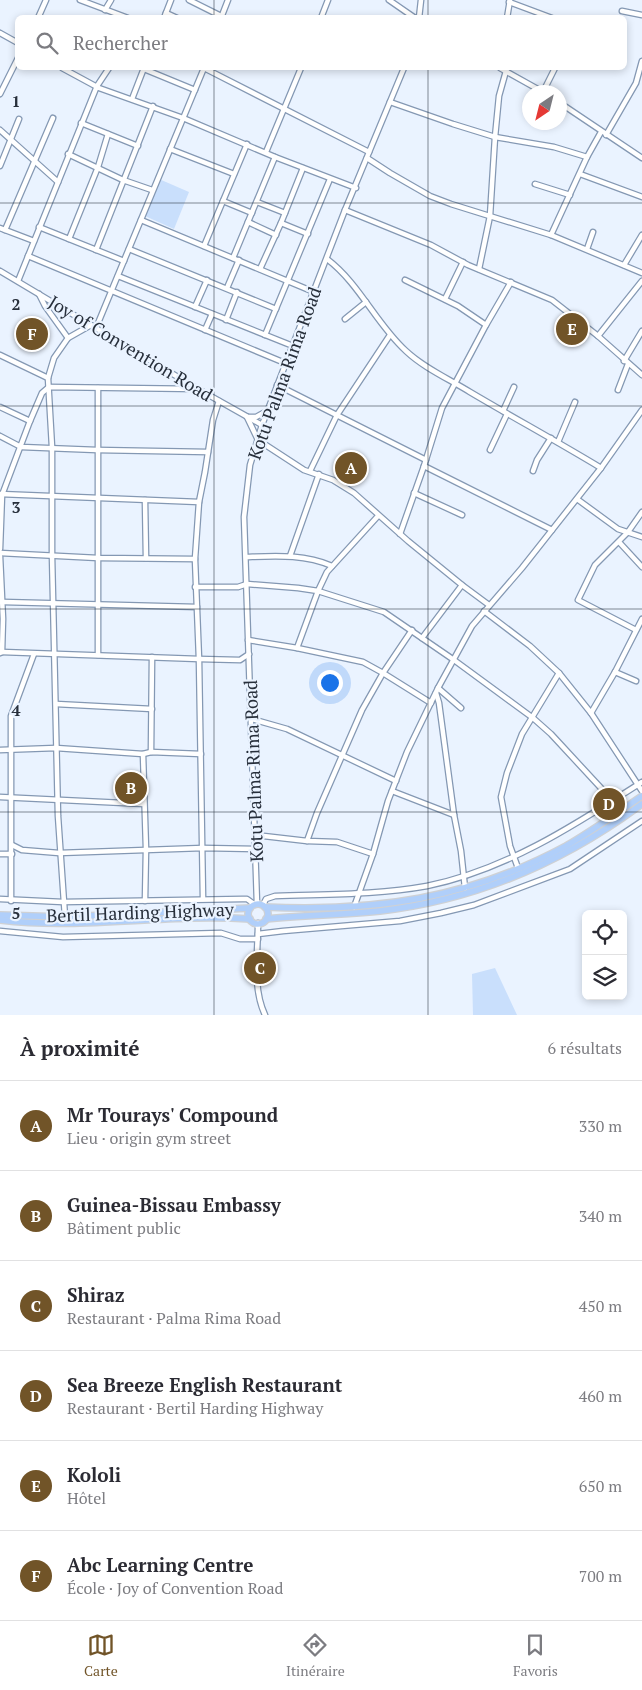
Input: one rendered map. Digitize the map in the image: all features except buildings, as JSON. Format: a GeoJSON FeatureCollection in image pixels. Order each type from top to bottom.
{"type":"FeatureCollection","features":[{"type":"Feature","properties":{"kind":"main road","name":"Bertil Harding Highway"},"geometry":{"type":"LineString","coordinates":[[0,915],[65,917],[258,906],[354,907],[419,899],[465,888],[531,864],[588,834],[642,796]]}},
{"type":"Feature","properties":{"kind":"main road","name":"Bertil Harding Highway"},"geometry":{"type":"LineString","coordinates":[[0,920],[68,922],[146,919],[250,919],[258,924],[266,919],[380,911],[420,905],[485,888],[533,869],[591,839],[642,804]]}},
{"type":"Feature","properties":{"kind":"main road","name":"Bertil Harding Highway"},"geometry":{"type":"LineString","coordinates":[[250,919],[248,913],[258,906]]}},
{"type":"Feature","properties":{"kind":"main road"},"geometry":{"type":"LineString","coordinates":[[258,906],[267,912],[266,919]]}},
{"type":"Feature","properties":{"kind":"street"},"geometry":{"type":"LineString","coordinates":[[39,15],[46,0]]}},
{"type":"Feature","properties":{"kind":"street"},"geometry":{"type":"LineString","coordinates":[[81,0],[119,15]]}},
{"type":"Feature","properties":{"kind":"street"},"geometry":{"type":"LineString","coordinates":[[105,10],[111,0]]}},
{"type":"Feature","properties":{"kind":"street"},"geometry":{"type":"LineString","coordinates":[[165,15],[172,0]]}},
{"type":"Feature","properties":{"kind":"street"},"geometry":{"type":"LineString","coordinates":[[189,0],[217,15]]}},
{"type":"Feature","properties":{"kind":"street"},"geometry":{"type":"LineString","coordinates":[[222,15],[228,0]]}},
{"type":"Feature","properties":{"kind":"street"},"geometry":{"type":"LineString","coordinates":[[322,15],[328,0]]}},
{"type":"Feature","properties":{"kind":"street"},"geometry":{"type":"LineString","coordinates":[[389,0],[411,15]]}},
{"type":"Feature","properties":{"kind":"street"},"geometry":{"type":"LineString","coordinates":[[420,15],[422,0]]}},
{"type":"Feature","properties":{"kind":"street"},"geometry":{"type":"LineString","coordinates":[[508,15],[510,1],[545,15]]}},
{"type":"Feature","properties":{"kind":"street"},"geometry":{"type":"LineString","coordinates":[[622,11],[642,15]]}},
{"type":"Feature","properties":{"kind":"street"},"geometry":{"type":"LineString","coordinates":[[0,33],[15,41]]}},
{"type":"Feature","properties":{"kind":"street"},"geometry":{"type":"LineString","coordinates":[[636,83],[642,60]]}},
{"type":"Feature","properties":{"kind":"street"},"geometry":{"type":"LineString","coordinates":[[0,94],[15,64]]}},
{"type":"Feature","properties":{"kind":"street"},"geometry":{"type":"LineString","coordinates":[[66,70],[97,86],[153,106],[275,157],[356,188]]}},
{"type":"Feature","properties":{"kind":"street"},"geometry":{"type":"LineString","coordinates":[[18,281],[68,154],[97,86],[108,70]]}},
{"type":"Feature","properties":{"kind":"street"},"geometry":{"type":"LineString","coordinates":[[132,99],[143,70]]}},
{"type":"Feature","properties":{"kind":"street"},"geometry":{"type":"LineString","coordinates":[[149,70],[195,90]]}},
{"type":"Feature","properties":{"kind":"street"},"geometry":{"type":"LineString","coordinates":[[96,328],[113,291],[152,190],[203,70]]}},
{"type":"Feature","properties":{"kind":"street"},"geometry":{"type":"LineString","coordinates":[[208,70],[369,152]]}},
{"type":"Feature","properties":{"kind":"street"},"geometry":{"type":"LineString","coordinates":[[266,152],[300,70]]}},
{"type":"Feature","properties":{"kind":"street","name":"Kotu Palma Rima Road"},"geometry":{"type":"LineString","coordinates":[[258,906],[244,517],[250,465],[262,425],[285,363],[403,70]]}},
{"type":"Feature","properties":{"kind":"street"},"geometry":{"type":"LineString","coordinates":[[479,269],[490,216],[494,137],[499,96],[506,70]]}},
{"type":"Feature","properties":{"kind":"street"},"geometry":{"type":"LineString","coordinates":[[508,70],[532,85]]}},
{"type":"Feature","properties":{"kind":"street"},"geometry":{"type":"LineString","coordinates":[[546,85],[554,70]]}},
{"type":"Feature","properties":{"kind":"street"},"geometry":{"type":"LineString","coordinates":[[551,235],[587,158],[642,76]]}},
{"type":"Feature","properties":{"kind":"street"},"geometry":{"type":"LineString","coordinates":[[390,102],[494,137],[554,147],[587,158]]}},
{"type":"Feature","properties":{"kind":"street"},"geometry":{"type":"LineString","coordinates":[[96,250],[153,106]]}},
{"type":"Feature","properties":{"kind":"street"},"geometry":{"type":"LineString","coordinates":[[567,108],[642,158]]}},
{"type":"Feature","properties":{"kind":"street"},"geometry":{"type":"LineString","coordinates":[[34,241],[3,229],[53,118]]}},
{"type":"Feature","properties":{"kind":"street"},"geometry":{"type":"LineString","coordinates":[[0,166],[19,119]]}},
{"type":"Feature","properties":{"kind":"street"},"geometry":{"type":"LineString","coordinates":[[81,124],[138,146]]}},
{"type":"Feature","properties":{"kind":"street"},"geometry":{"type":"LineString","coordinates":[[0,130],[58,182]]}},
{"type":"Feature","properties":{"kind":"street"},"geometry":{"type":"LineString","coordinates":[[69,239],[98,167],[108,134]]}},
{"type":"Feature","properties":{"kind":"street"},"geometry":{"type":"LineString","coordinates":[[204,246],[247,144]]}},
{"type":"Feature","properties":{"kind":"street"},"geometry":{"type":"LineString","coordinates":[[170,148],[234,174]]}},
{"type":"Feature","properties":{"kind":"street"},"geometry":{"type":"LineString","coordinates":[[68,154],[123,180],[152,190]]}},
{"type":"Feature","properties":{"kind":"street"},"geometry":{"type":"LineString","coordinates":[[226,288],[248,222],[275,157]]}},
{"type":"Feature","properties":{"kind":"street"},"geometry":{"type":"LineString","coordinates":[[367,158],[430,196],[551,235],[642,273]]}},
{"type":"Feature","properties":{"kind":"street"},"geometry":{"type":"LineString","coordinates":[[260,269],[303,168]]}},
{"type":"Feature","properties":{"kind":"street"},"geometry":{"type":"LineString","coordinates":[[580,174],[642,197]]}},
{"type":"Feature","properties":{"kind":"street"},"geometry":{"type":"LineString","coordinates":[[266,335],[330,179]]}},
{"type":"Feature","properties":{"kind":"street"},"geometry":{"type":"LineString","coordinates":[[535,184],[570,195]]}},
{"type":"Feature","properties":{"kind":"street"},"geometry":{"type":"LineString","coordinates":[[223,200],[252,213]]}},
{"type":"Feature","properties":{"kind":"street"},"geometry":{"type":"LineString","coordinates":[[256,202],[285,212]]}},
{"type":"Feature","properties":{"kind":"street"},"geometry":{"type":"LineString","coordinates":[[346,210],[431,245],[463,262],[552,300],[598,336],[626,363],[642,375]]}},
{"type":"Feature","properties":{"kind":"street"},"geometry":{"type":"LineString","coordinates":[[141,220],[314,292]]}},
{"type":"Feature","properties":{"kind":"street"},"geometry":{"type":"LineString","coordinates":[[248,222],[276,234]]}},
{"type":"Feature","properties":{"kind":"street"},"geometry":{"type":"LineString","coordinates":[[281,223],[308,234]]}},
{"type":"Feature","properties":{"kind":"street"},"geometry":{"type":"LineString","coordinates":[[39,227],[124,261]]}},
{"type":"Feature","properties":{"kind":"street"},"geometry":{"type":"LineString","coordinates":[[587,249],[593,232]]}},
{"type":"Feature","properties":{"kind":"street"},"geometry":{"type":"LineString","coordinates":[[624,265],[642,235]]}},
{"type":"Feature","properties":{"kind":"street"},"geometry":{"type":"LineString","coordinates":[[129,249],[276,309]]}},
{"type":"Feature","properties":{"kind":"street"},"geometry":{"type":"LineString","coordinates":[[28,256],[285,363]]}},
{"type":"Feature","properties":{"kind":"street"},"geometry":{"type":"LineString","coordinates":[[327,259],[335,264],[390,335],[406,352],[455,383],[601,468]]}},
{"type":"Feature","properties":{"kind":"street"},"geometry":{"type":"LineString","coordinates":[[445,299],[463,262]]}},
{"type":"Feature","properties":{"kind":"street","name":"Joy of Convention Road"},"geometry":{"type":"LineString","coordinates":[[0,271],[262,425]]}},
{"type":"Feature","properties":{"kind":"street"},"geometry":{"type":"LineString","coordinates":[[118,276],[292,346]]}},
{"type":"Feature","properties":{"kind":"street"},"geometry":{"type":"LineString","coordinates":[[195,307],[207,280]]}},
{"type":"Feature","properties":{"kind":"street"},"geometry":{"type":"LineString","coordinates":[[405,280],[458,306],[486,325]]}},
{"type":"Feature","properties":{"kind":"street"},"geometry":{"type":"LineString","coordinates":[[598,336],[642,281]]}},
{"type":"Feature","properties":{"kind":"street"},"geometry":{"type":"LineString","coordinates":[[400,534],[442,408],[511,282]]}},
{"type":"Feature","properties":{"kind":"street"},"geometry":{"type":"LineString","coordinates":[[226,320],[237,292]]}},
{"type":"Feature","properties":{"kind":"street"},"geometry":{"type":"LineString","coordinates":[[39,294],[45,306],[68,338]]}},
{"type":"Feature","properties":{"kind":"street"},"geometry":{"type":"LineString","coordinates":[[345,319],[366,302]]}},
{"type":"Feature","properties":{"kind":"street"},"geometry":{"type":"LineString","coordinates":[[205,330],[212,314]]}},
{"type":"Feature","properties":{"kind":"street"},"geometry":{"type":"LineString","coordinates":[[65,917],[59,853],[51,497],[52,447],[48,378],[54,358],[68,338],[90,325]]}},
{"type":"Feature","properties":{"kind":"street"},"geometry":{"type":"LineString","coordinates":[[618,390],[626,363],[642,331]]}},
{"type":"Feature","properties":{"kind":"street"},"geometry":{"type":"LineString","coordinates":[[310,472],[337,415],[390,335]]}},
{"type":"Feature","properties":{"kind":"street"},"geometry":{"type":"LineString","coordinates":[[0,354],[48,378]]}},
{"type":"Feature","properties":{"kind":"street"},"geometry":{"type":"LineString","coordinates":[[277,385],[426,460]]}},
{"type":"Feature","properties":{"kind":"street"},"geometry":{"type":"LineString","coordinates":[[490,450],[514,387]]}},
{"type":"Feature","properties":{"kind":"street"},"geometry":{"type":"LineString","coordinates":[[198,389],[48,388],[42,393],[1,495],[1,653],[55,653],[240,660],[249,654]]}},
{"type":"Feature","properties":{"kind":"street"},"geometry":{"type":"LineString","coordinates":[[98,388],[98,655]]}},
{"type":"Feature","properties":{"kind":"street"},"geometry":{"type":"LineString","coordinates":[[203,899],[201,878],[203,848],[199,659],[195,559],[199,502],[213,420],[219,401]]}},
{"type":"Feature","properties":{"kind":"street"},"geometry":{"type":"LineString","coordinates":[[558,442],[575,402]]}},
{"type":"Feature","properties":{"kind":"street"},"geometry":{"type":"LineString","coordinates":[[0,406],[30,421]]}},
{"type":"Feature","properties":{"kind":"street"},"geometry":{"type":"LineString","coordinates":[[354,907],[407,752],[472,626],[522,568],[577,499],[642,410]]}},
{"type":"Feature","properties":{"kind":"street"},"geometry":{"type":"LineString","coordinates":[[268,411],[256,417],[247,417],[258,440],[304,470],[333,480],[354,493],[378,516],[489,605]]}},
{"type":"Feature","properties":{"kind":"street"},"geometry":{"type":"LineString","coordinates":[[0,436],[21,446],[97,450],[208,452]]}},
{"type":"Feature","properties":{"kind":"street"},"geometry":{"type":"LineString","coordinates":[[532,471],[551,438]]}},
{"type":"Feature","properties":{"kind":"street"},"geometry":{"type":"LineString","coordinates":[[424,466],[552,530]]}},
{"type":"Feature","properties":{"kind":"street"},"geometry":{"type":"LineString","coordinates":[[290,556],[319,474]]}},
{"type":"Feature","properties":{"kind":"street"},"geometry":{"type":"LineString","coordinates":[[414,493],[462,515]]}},
{"type":"Feature","properties":{"kind":"street"},"geometry":{"type":"LineString","coordinates":[[1,495],[199,502]]}},
{"type":"Feature","properties":{"kind":"street"},"geometry":{"type":"LineString","coordinates":[[577,499],[618,529],[642,537]]}},
{"type":"Feature","properties":{"kind":"street"},"geometry":{"type":"LineString","coordinates":[[145,500],[146,558]]}},
{"type":"Feature","properties":{"kind":"street"},"geometry":{"type":"LineString","coordinates":[[636,630],[578,600],[595,565],[628,532],[642,512]]}},
{"type":"Feature","properties":{"kind":"street"},"geometry":{"type":"LineString","coordinates":[[297,648],[327,572],[378,516]]}},
{"type":"Feature","properties":{"kind":"street"},"geometry":{"type":"LineString","coordinates":[[619,542],[642,567]]}},
{"type":"Feature","properties":{"kind":"street"},"geometry":{"type":"LineString","coordinates":[[0,552],[98,558],[195,559]]}},
{"type":"Feature","properties":{"kind":"street"},"geometry":{"type":"LineString","coordinates":[[246,556],[290,556],[316,559],[332,566]]}},
{"type":"Feature","properties":{"kind":"street"},"geometry":{"type":"LineString","coordinates":[[195,587],[238,587],[247,584],[318,591],[384,612],[412,630],[533,718],[551,734],[613,801]]}},
{"type":"Feature","properties":{"kind":"street"},"geometry":{"type":"LineString","coordinates":[[422,638],[462,585]]}},
{"type":"Feature","properties":{"kind":"street"},"geometry":{"type":"LineString","coordinates":[[2,602],[196,607]]}},
{"type":"Feature","properties":{"kind":"street"},"geometry":{"type":"LineString","coordinates":[[484,611],[530,646],[559,673],[591,713],[640,783],[642,791]]}},
{"type":"Feature","properties":{"kind":"street"},"geometry":{"type":"LineString","coordinates":[[591,713],[642,620]]}},
{"type":"Feature","properties":{"kind":"street"},"geometry":{"type":"LineString","coordinates":[[307,841],[316,812],[328,790],[362,710],[383,673],[412,630]]}},
{"type":"Feature","properties":{"kind":"street"},"geometry":{"type":"LineString","coordinates":[[248,640],[363,662],[431,703]]}},
{"type":"Feature","properties":{"kind":"street"},"geometry":{"type":"LineString","coordinates":[[11,901],[11,716],[34,654]]}},
{"type":"Feature","properties":{"kind":"street"},"geometry":{"type":"LineString","coordinates":[[151,752],[152,657]]}},
{"type":"Feature","properties":{"kind":"street"},"geometry":{"type":"LineString","coordinates":[[615,672],[636,681]]}},
{"type":"Feature","properties":{"kind":"street"},"geometry":{"type":"LineString","coordinates":[[518,868],[504,822],[501,797],[507,773],[520,739],[559,673]]}},
{"type":"Feature","properties":{"kind":"street"},"geometry":{"type":"LineString","coordinates":[[437,691],[461,708]]}},
{"type":"Feature","properties":{"kind":"street"},"geometry":{"type":"LineString","coordinates":[[437,691],[465,888]]}},
{"type":"Feature","properties":{"kind":"street"},"geometry":{"type":"LineString","coordinates":[[56,704],[152,709]]}},
{"type":"Feature","properties":{"kind":"street"},"geometry":{"type":"LineString","coordinates":[[252,719],[287,729],[396,781]]}},
{"type":"Feature","properties":{"kind":"street"},"geometry":{"type":"LineString","coordinates":[[0,750],[56,748],[143,754],[151,752],[201,754]]}},
{"type":"Feature","properties":{"kind":"street"},"geometry":{"type":"LineString","coordinates":[[143,754],[146,849],[145,901]]}},
{"type":"Feature","properties":{"kind":"street"},"geometry":{"type":"LineString","coordinates":[[0,900],[64,902],[247,899],[258,906],[266,899],[275,896],[359,893],[427,886],[464,876],[514,857],[572,827],[640,783]]}},
{"type":"Feature","properties":{"kind":"street"},"geometry":{"type":"LineString","coordinates":[[392,792],[454,815]]}},
{"type":"Feature","properties":{"kind":"street"},"geometry":{"type":"LineString","coordinates":[[0,797],[144,804]]}},
{"type":"Feature","properties":{"kind":"street"},"geometry":{"type":"LineString","coordinates":[[0,931],[63,937],[221,933],[240,939],[283,931],[400,921],[474,904],[570,869],[642,821]]}},
{"type":"Feature","properties":{"kind":"street"},"geometry":{"type":"LineString","coordinates":[[255,835],[307,841],[337,842],[373,854]]}},
{"type":"Feature","properties":{"kind":"street"},"geometry":{"type":"LineString","coordinates":[[12,845],[22,850],[59,853],[146,849],[256,849]]}},
{"type":"Feature","properties":{"kind":"street"},"geometry":{"type":"LineString","coordinates":[[0,854],[12,854]]}},
{"type":"Feature","properties":{"kind":"street"},"geometry":{"type":"LineString","coordinates":[[258,924],[257,979],[259,1002],[265,1015]]}},
{"type":"Feature","properties":{"kind":"shaded area"},"geometry":{"type":"Polygon","coordinates":[[[159,179],[189,192],[174,229],[145,216],[159,179]]]}},
{"type":"Feature","properties":{"kind":"shaded area"},"geometry":{"type":"Polygon","coordinates":[[[495,968],[517,1015],[473,1015],[472,974],[495,968]]]}},
{"type":"Feature","properties":{"kind":"place","name":"Kololi"},"geometry":{"type":"Point","coordinates":[572,329]}},
{"type":"Feature","properties":{"kind":"place","name":"Abc Learning Centre"},"geometry":{"type":"Point","coordinates":[32,334]}},
{"type":"Feature","properties":{"kind":"place","name":"Mr Tourays' Compound"},"geometry":{"type":"Point","coordinates":[351,468]}},
{"type":"Feature","properties":{"kind":"place","name":"Guinea-Bissau Embassy"},"geometry":{"type":"Point","coordinates":[131,788]}},
{"type":"Feature","properties":{"kind":"place","name":"Sea Breeze English Restaurant"},"geometry":{"type":"Point","coordinates":[609,804]}},
{"type":"Feature","properties":{"kind":"place","name":"Shiraz"},"geometry":{"type":"Point","coordinates":[260,968]}}]}
